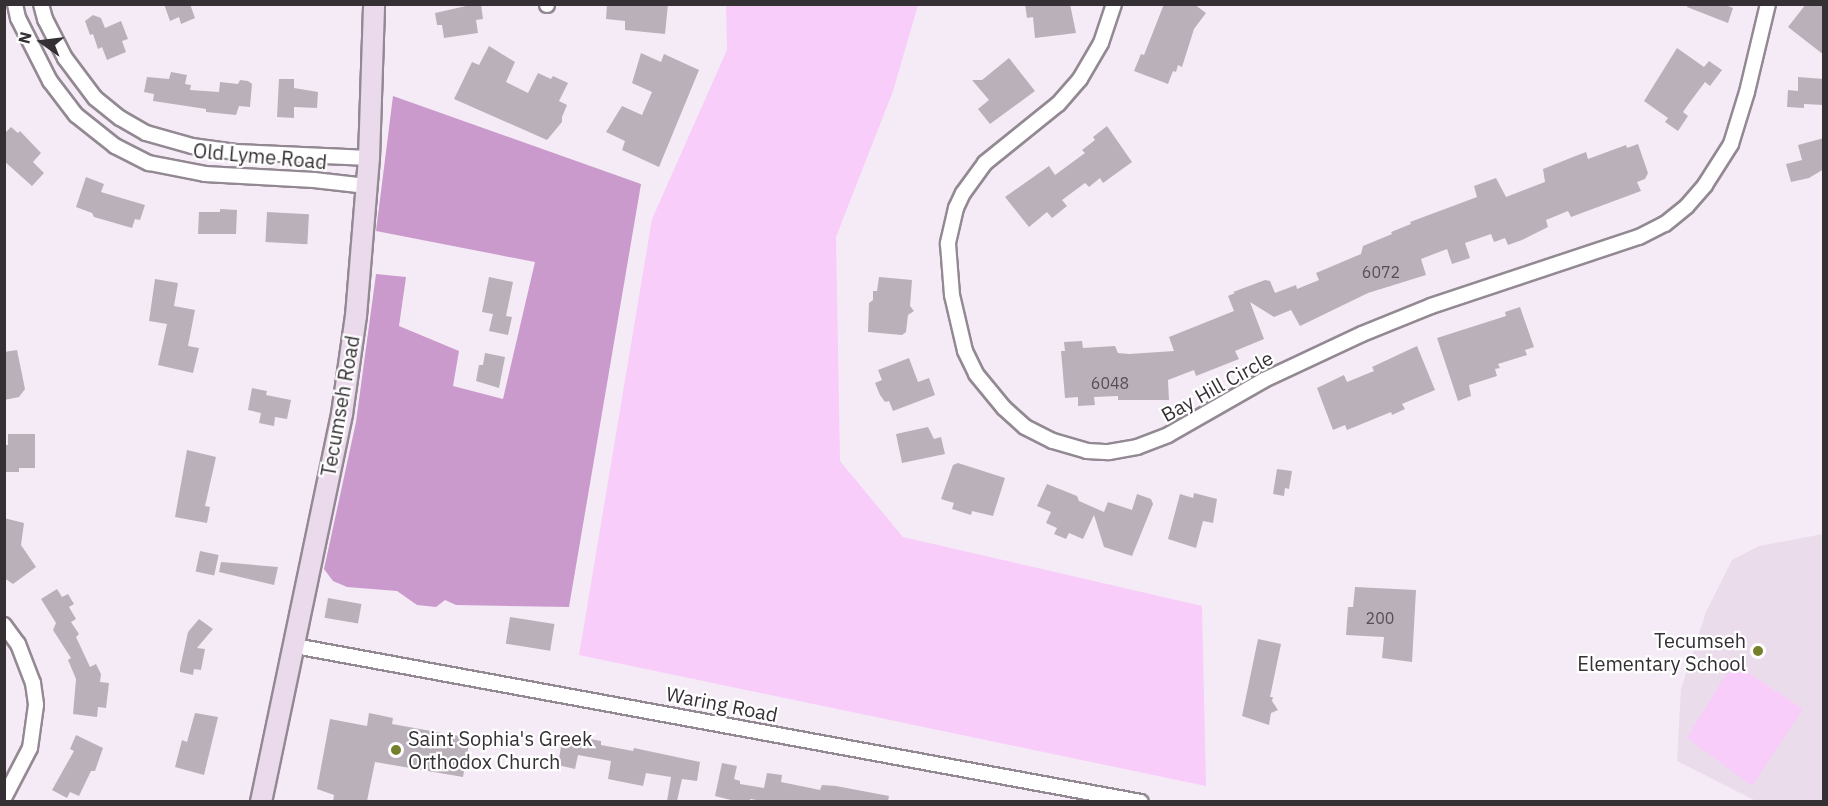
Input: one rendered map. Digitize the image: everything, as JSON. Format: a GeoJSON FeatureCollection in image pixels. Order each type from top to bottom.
{"type":"FeatureCollection","features":[{"type":"Feature","properties":{"kind":"street","name":"Old Lyme Road"},"geometry":{"type":"LineString","coordinates":[[15,4],[18,18],[50,81],[76,115],[115,146],[149,163],[205,174],[314,180],[367,186]]}},
{"type":"Feature","properties":{"kind":"street","name":"Old Lyme Road"},"geometry":{"type":"LineString","coordinates":[[41,4],[45,19],[65,58],[95,98],[120,118],[146,133],[192,146],[236,152],[369,158]]}},
{"type":"Feature","properties":{"kind":"street","name":"Tecumseh Road"},"geometry":{"type":"LineString","coordinates":[[261,801],[296,646],[342,414],[356,316],[369,158],[374,4]]}},
{"type":"Feature","properties":{"kind":"street","name":"Bay Hill Circle"},"geometry":{"type":"LineString","coordinates":[[1114,4],[1101,43],[1080,79],[1058,104],[985,163],[963,193],[956,208],[948,244],[952,295],[965,351],[976,374],[1004,408],[1025,427],[1053,441],[1087,451],[1109,452],[1137,447],[1168,435],[1264,380],[1362,333],[1431,306],[1639,237],[1665,224],[1687,207],[1705,185],[1731,144],[1747,92],[1768,4]]}},
{"type":"Feature","properties":{"kind":"street"},"geometry":{"type":"LineString","coordinates":[[4,625],[18,644],[33,683],[36,705],[30,748],[4,798]]}},
{"type":"Feature","properties":{"kind":"street","name":"Waring Road"},"geometry":{"type":"LineString","coordinates":[[296,646],[1068,795],[1141,801]]}},
{"type":"Feature","properties":{"kind":"shaded area"},"geometry":{"type":"Polygon","coordinates":[[[726,5],[918,5],[893,91],[836,237],[840,461],[903,537],[1202,606],[1206,786],[579,655],[652,219],[727,50],[726,5]]]}},
{"type":"Feature","properties":{"kind":"shaded area"},"geometry":{"type":"Polygon","coordinates":[[[393,96],[641,184],[569,607],[456,605],[445,600],[436,607],[417,605],[397,591],[347,587],[333,581],[324,569],[356,422],[376,274],[406,277],[399,326],[459,351],[453,386],[503,399],[535,262],[376,231],[393,96]]]}},
{"type":"Feature","properties":{"kind":"shaded area","name":"Tecumseh Elementary School"},"geometry":{"type":"Polygon","coordinates":[[[1823,534],[1823,801],[1756,801],[1677,761],[1681,689],[1706,612],[1732,560],[1759,546],[1823,534]]]}},
{"type":"Feature","properties":{"kind":"shaded area"},"geometry":{"type":"Polygon","coordinates":[[[1743,669],[1803,709],[1752,786],[1687,738],[1726,674],[1743,669]]]}},
{"type":"Feature","properties":{"kind":"building"},"geometry":{"type":"Polygon","coordinates":[[[164,4],[190,4],[195,18],[181,24],[179,17],[170,21],[164,4]]]}},
{"type":"Feature","properties":{"kind":"building"},"geometry":{"type":"Polygon","coordinates":[[[481,4],[483,19],[476,20],[478,33],[444,38],[442,25],[437,25],[435,13],[481,4]]]}},
{"type":"Feature","properties":{"kind":"building"},"geometry":{"type":"Polygon","coordinates":[[[607,4],[668,4],[665,34],[625,30],[625,21],[606,19],[607,4]]]}},
{"type":"Feature","properties":{"kind":"building"},"geometry":{"type":"Polygon","coordinates":[[[1025,4],[1070,4],[1076,33],[1035,38],[1033,17],[1027,18],[1025,4]]]}},
{"type":"Feature","properties":{"kind":"building"},"geometry":{"type":"Polygon","coordinates":[[[1164,4],[1194,4],[1206,13],[1194,29],[1182,67],[1178,65],[1176,72],[1173,71],[1168,84],[1134,71],[1141,54],[1144,55],[1164,4]]]}},
{"type":"Feature","properties":{"kind":"building"},"geometry":{"type":"Polygon","coordinates":[[[1687,4],[1723,4],[1733,8],[1728,23],[1687,7],[1687,4]]]}},
{"type":"Feature","properties":{"kind":"building"},"geometry":{"type":"Polygon","coordinates":[[[1806,4],[1824,4],[1824,55],[1788,27],[1806,4]]]}},
{"type":"Feature","properties":{"kind":"building"},"geometry":{"type":"Polygon","coordinates":[[[93,15],[101,18],[105,28],[121,21],[128,39],[122,41],[126,52],[107,60],[102,47],[98,49],[93,34],[90,35],[85,21],[93,15]]]}},
{"type":"Feature","properties":{"kind":"building"},"geometry":{"type":"Polygon","coordinates":[[[489,46],[515,62],[506,82],[528,93],[538,73],[551,79],[553,76],[568,83],[559,101],[567,105],[562,122],[547,140],[454,99],[472,62],[479,65],[489,46]]]}},
{"type":"Feature","properties":{"kind":"building"},"geometry":{"type":"Polygon","coordinates":[[[1677,48],[1704,67],[1709,61],[1722,70],[1710,86],[1705,82],[1690,102],[1683,112],[1688,116],[1678,131],[1665,122],[1668,118],[1644,101],[1677,48]]]}},
{"type":"Feature","properties":{"kind":"building"},"geometry":{"type":"Polygon","coordinates":[[[641,53],[661,62],[664,54],[699,70],[659,167],[622,150],[625,141],[606,132],[622,106],[642,115],[652,92],[632,83],[641,53]]]}},
{"type":"Feature","properties":{"kind":"building"},"geometry":{"type":"Polygon","coordinates":[[[1009,58],[1035,91],[990,124],[978,109],[989,100],[972,80],[982,80],[1009,58]]]}},
{"type":"Feature","properties":{"kind":"building"},"geometry":{"type":"Polygon","coordinates":[[[171,72],[187,75],[185,84],[191,85],[190,90],[219,92],[220,82],[238,84],[240,80],[248,81],[252,84],[250,107],[239,106],[236,115],[206,112],[206,109],[153,101],[154,94],[144,92],[147,77],[169,79],[171,72]]]}},
{"type":"Feature","properties":{"kind":"building"},"geometry":{"type":"Polygon","coordinates":[[[1798,77],[1824,79],[1824,105],[1804,104],[1804,108],[1787,107],[1788,90],[1798,91],[1798,77]]]}},
{"type":"Feature","properties":{"kind":"building"},"geometry":{"type":"Polygon","coordinates":[[[279,79],[294,79],[294,88],[318,92],[317,108],[294,107],[294,118],[277,117],[279,79]]]}},
{"type":"Feature","properties":{"kind":"building"},"geometry":{"type":"Polygon","coordinates":[[[1107,126],[1132,162],[1103,183],[1100,178],[1089,187],[1085,183],[1062,200],[1067,206],[1052,218],[1047,212],[1029,227],[1005,197],[1049,166],[1055,175],[1085,153],[1082,150],[1107,126]]]}},
{"type":"Feature","properties":{"kind":"building"},"geometry":{"type":"Polygon","coordinates":[[[11,127],[18,133],[20,131],[41,153],[33,162],[44,173],[32,186],[4,161],[4,134],[11,127]]]}},
{"type":"Feature","properties":{"kind":"building"},"geometry":{"type":"Polygon","coordinates":[[[1824,138],[1824,169],[1809,178],[1791,182],[1786,164],[1802,160],[1798,145],[1824,138]]]}},
{"type":"Feature","properties":{"kind":"building"},"geometry":{"type":"Polygon","coordinates":[[[1638,144],[1648,173],[1645,179],[1637,182],[1641,191],[1571,217],[1568,211],[1546,220],[1548,227],[1508,245],[1505,238],[1494,242],[1491,234],[1465,243],[1470,258],[1452,264],[1447,249],[1421,259],[1426,275],[1368,293],[1300,326],[1291,310],[1274,317],[1250,302],[1264,339],[1235,351],[1239,359],[1196,376],[1194,370],[1168,380],[1169,400],[1118,400],[1118,396],[1094,397],[1095,405],[1078,406],[1078,397],[1065,398],[1061,351],[1065,351],[1064,342],[1082,341],[1083,348],[1115,346],[1118,353],[1129,354],[1174,351],[1169,337],[1234,311],[1228,296],[1235,293],[1233,292],[1265,280],[1270,281],[1275,293],[1296,285],[1297,289],[1319,280],[1316,273],[1361,254],[1363,246],[1392,234],[1391,232],[1411,224],[1410,222],[1477,197],[1474,186],[1496,178],[1506,197],[1545,182],[1543,169],[1586,152],[1588,159],[1626,145],[1627,148],[1638,144]]]}},
{"type":"Feature","properties":{"kind":"building"},"geometry":{"type":"Polygon","coordinates":[[[86,177],[104,184],[101,192],[145,205],[140,220],[135,219],[132,228],[94,217],[92,213],[76,207],[86,177]]]}},
{"type":"Feature","properties":{"kind":"building"},"geometry":{"type":"Polygon","coordinates":[[[220,209],[237,210],[236,234],[198,234],[199,212],[220,212],[220,209]]]}},
{"type":"Feature","properties":{"kind":"building"},"geometry":{"type":"Polygon","coordinates":[[[267,212],[309,214],[307,244],[265,242],[267,212]]]}},
{"type":"Feature","properties":{"kind":"building"},"geometry":{"type":"Polygon","coordinates":[[[489,277],[513,282],[506,316],[512,317],[508,335],[489,331],[493,314],[482,312],[489,277]]]}},
{"type":"Feature","properties":{"kind":"building"},"geometry":{"type":"Polygon","coordinates":[[[879,277],[912,280],[910,306],[914,311],[908,315],[906,332],[902,335],[868,332],[869,303],[873,300],[873,291],[877,291],[879,277]]]}},
{"type":"Feature","properties":{"kind":"building"},"geometry":{"type":"Polygon","coordinates":[[[155,279],[178,283],[174,306],[195,310],[188,346],[199,348],[193,373],[158,365],[167,324],[149,321],[155,279]]]}},
{"type":"Feature","properties":{"kind":"building"},"geometry":{"type":"Polygon","coordinates":[[[1520,307],[1534,347],[1525,350],[1527,355],[1498,364],[1500,368],[1495,369],[1497,376],[1469,385],[1471,396],[1458,401],[1437,338],[1506,316],[1505,312],[1520,307]]]}},
{"type":"Feature","properties":{"kind":"building"},"geometry":{"type":"Polygon","coordinates":[[[1417,346],[1435,390],[1402,404],[1405,409],[1392,415],[1391,412],[1347,430],[1345,425],[1333,430],[1317,388],[1344,375],[1347,382],[1374,371],[1372,367],[1417,346]]]}},
{"type":"Feature","properties":{"kind":"building"},"geometry":{"type":"Polygon","coordinates":[[[17,350],[25,389],[19,397],[4,400],[4,352],[17,350]]]}},
{"type":"Feature","properties":{"kind":"building"},"geometry":{"type":"Polygon","coordinates":[[[485,353],[505,357],[499,388],[476,381],[479,365],[483,365],[485,353]]]}},
{"type":"Feature","properties":{"kind":"building"},"geometry":{"type":"Polygon","coordinates":[[[909,358],[918,382],[929,378],[935,395],[893,411],[889,401],[885,402],[880,395],[875,383],[882,380],[878,370],[909,358]]]}},
{"type":"Feature","properties":{"kind":"building"},"geometry":{"type":"Polygon","coordinates":[[[252,388],[267,391],[266,395],[291,400],[287,419],[275,417],[274,426],[259,423],[261,413],[248,410],[252,388]]]}},
{"type":"Feature","properties":{"kind":"building"},"geometry":{"type":"Polygon","coordinates":[[[928,427],[934,439],[941,437],[945,454],[902,463],[896,434],[928,427]]]}},
{"type":"Feature","properties":{"kind":"building"},"geometry":{"type":"Polygon","coordinates":[[[8,434],[35,434],[35,468],[19,468],[19,472],[4,472],[4,445],[8,445],[8,434]]]}},
{"type":"Feature","properties":{"kind":"building"},"geometry":{"type":"Polygon","coordinates":[[[187,450],[216,457],[205,506],[210,507],[207,523],[175,517],[187,450]]]}},
{"type":"Feature","properties":{"kind":"building"},"geometry":{"type":"Polygon","coordinates":[[[958,463],[1005,478],[993,516],[972,511],[971,515],[952,509],[954,503],[941,499],[953,465],[958,463]]]}},
{"type":"Feature","properties":{"kind":"building"},"geometry":{"type":"Polygon","coordinates":[[[1277,469],[1292,471],[1289,489],[1285,488],[1284,496],[1273,494],[1277,469]]]}},
{"type":"Feature","properties":{"kind":"building"},"geometry":{"type":"Polygon","coordinates":[[[1047,484],[1077,496],[1079,501],[1104,512],[1108,502],[1132,510],[1137,494],[1151,499],[1153,504],[1132,556],[1104,547],[1094,515],[1083,539],[1069,533],[1066,539],[1054,534],[1057,528],[1046,523],[1051,512],[1037,506],[1047,484]]]}},
{"type":"Feature","properties":{"kind":"building"},"geometry":{"type":"Polygon","coordinates":[[[1194,493],[1217,499],[1213,523],[1203,521],[1196,548],[1168,539],[1180,494],[1193,498],[1194,493]]]}},
{"type":"Feature","properties":{"kind":"building"},"geometry":{"type":"Polygon","coordinates":[[[4,518],[24,523],[21,545],[36,567],[13,584],[4,578],[4,518]]]}},
{"type":"Feature","properties":{"kind":"building"},"geometry":{"type":"Polygon","coordinates":[[[200,551],[219,555],[214,575],[196,572],[200,551]]]}},
{"type":"Feature","properties":{"kind":"building"},"geometry":{"type":"Polygon","coordinates":[[[221,562],[278,567],[274,585],[219,572],[221,562]]]}},
{"type":"Feature","properties":{"kind":"building"},"geometry":{"type":"Polygon","coordinates":[[[1355,587],[1416,590],[1412,662],[1382,658],[1384,637],[1346,635],[1348,607],[1353,607],[1355,587]]]}},
{"type":"Feature","properties":{"kind":"building"},"geometry":{"type":"Polygon","coordinates":[[[57,589],[62,597],[68,594],[74,604],[69,607],[76,619],[71,622],[79,634],[76,637],[90,667],[96,664],[101,674],[100,682],[109,683],[106,708],[98,707],[97,717],[73,714],[76,679],[68,660],[71,658],[53,630],[56,623],[41,599],[57,589]]]}},
{"type":"Feature","properties":{"kind":"building"},"geometry":{"type":"Polygon","coordinates":[[[328,598],[361,604],[358,624],[325,618],[328,598]]]}},
{"type":"Feature","properties":{"kind":"building"},"geometry":{"type":"Polygon","coordinates":[[[510,617],[554,624],[550,651],[506,644],[510,617]]]}},
{"type":"Feature","properties":{"kind":"building"},"geometry":{"type":"Polygon","coordinates":[[[199,619],[213,629],[197,648],[205,649],[201,670],[194,669],[193,675],[180,672],[180,668],[188,632],[199,619]]]}},
{"type":"Feature","properties":{"kind":"building"},"geometry":{"type":"Polygon","coordinates":[[[1258,639],[1281,644],[1270,697],[1273,697],[1272,701],[1278,710],[1271,713],[1269,725],[1242,716],[1258,639]]]}},
{"type":"Feature","properties":{"kind":"building"},"geometry":{"type":"Polygon","coordinates":[[[195,713],[218,717],[204,775],[175,767],[182,740],[187,742],[195,713]]]}},
{"type":"Feature","properties":{"kind":"building","name":"Saint Sophia's Greek Orthodox Church"},"geometry":{"type":"Polygon","coordinates":[[[369,713],[393,718],[392,724],[470,738],[463,777],[375,762],[367,801],[333,801],[334,795],[317,789],[330,719],[367,726],[369,713]]]}},
{"type":"Feature","properties":{"kind":"building"},"geometry":{"type":"Polygon","coordinates":[[[563,734],[601,741],[601,745],[633,751],[634,748],[700,762],[697,781],[682,779],[677,801],[667,801],[671,777],[646,773],[643,786],[608,779],[611,761],[578,755],[575,769],[558,765],[563,734]]]}},
{"type":"Feature","properties":{"kind":"building"},"geometry":{"type":"Polygon","coordinates":[[[76,735],[103,748],[95,771],[91,771],[79,796],[70,792],[67,798],[52,790],[74,751],[70,749],[76,735]]]}},
{"type":"Feature","properties":{"kind":"building"},"geometry":{"type":"Polygon","coordinates":[[[722,763],[737,766],[734,779],[740,781],[740,784],[764,788],[767,773],[782,775],[781,782],[820,790],[822,785],[836,786],[889,796],[888,801],[763,801],[750,799],[750,801],[735,801],[715,796],[722,763]]]}},
{"type":"Feature","properties":{"kind":"place","name":"Tecumseh Elementary School"},"geometry":{"type":"Point","coordinates":[1758,651]}},
{"type":"Feature","properties":{"kind":"place","name":"Saint Sophia's Greek Orthodox Church"},"geometry":{"type":"Point","coordinates":[396,750]}}]}
